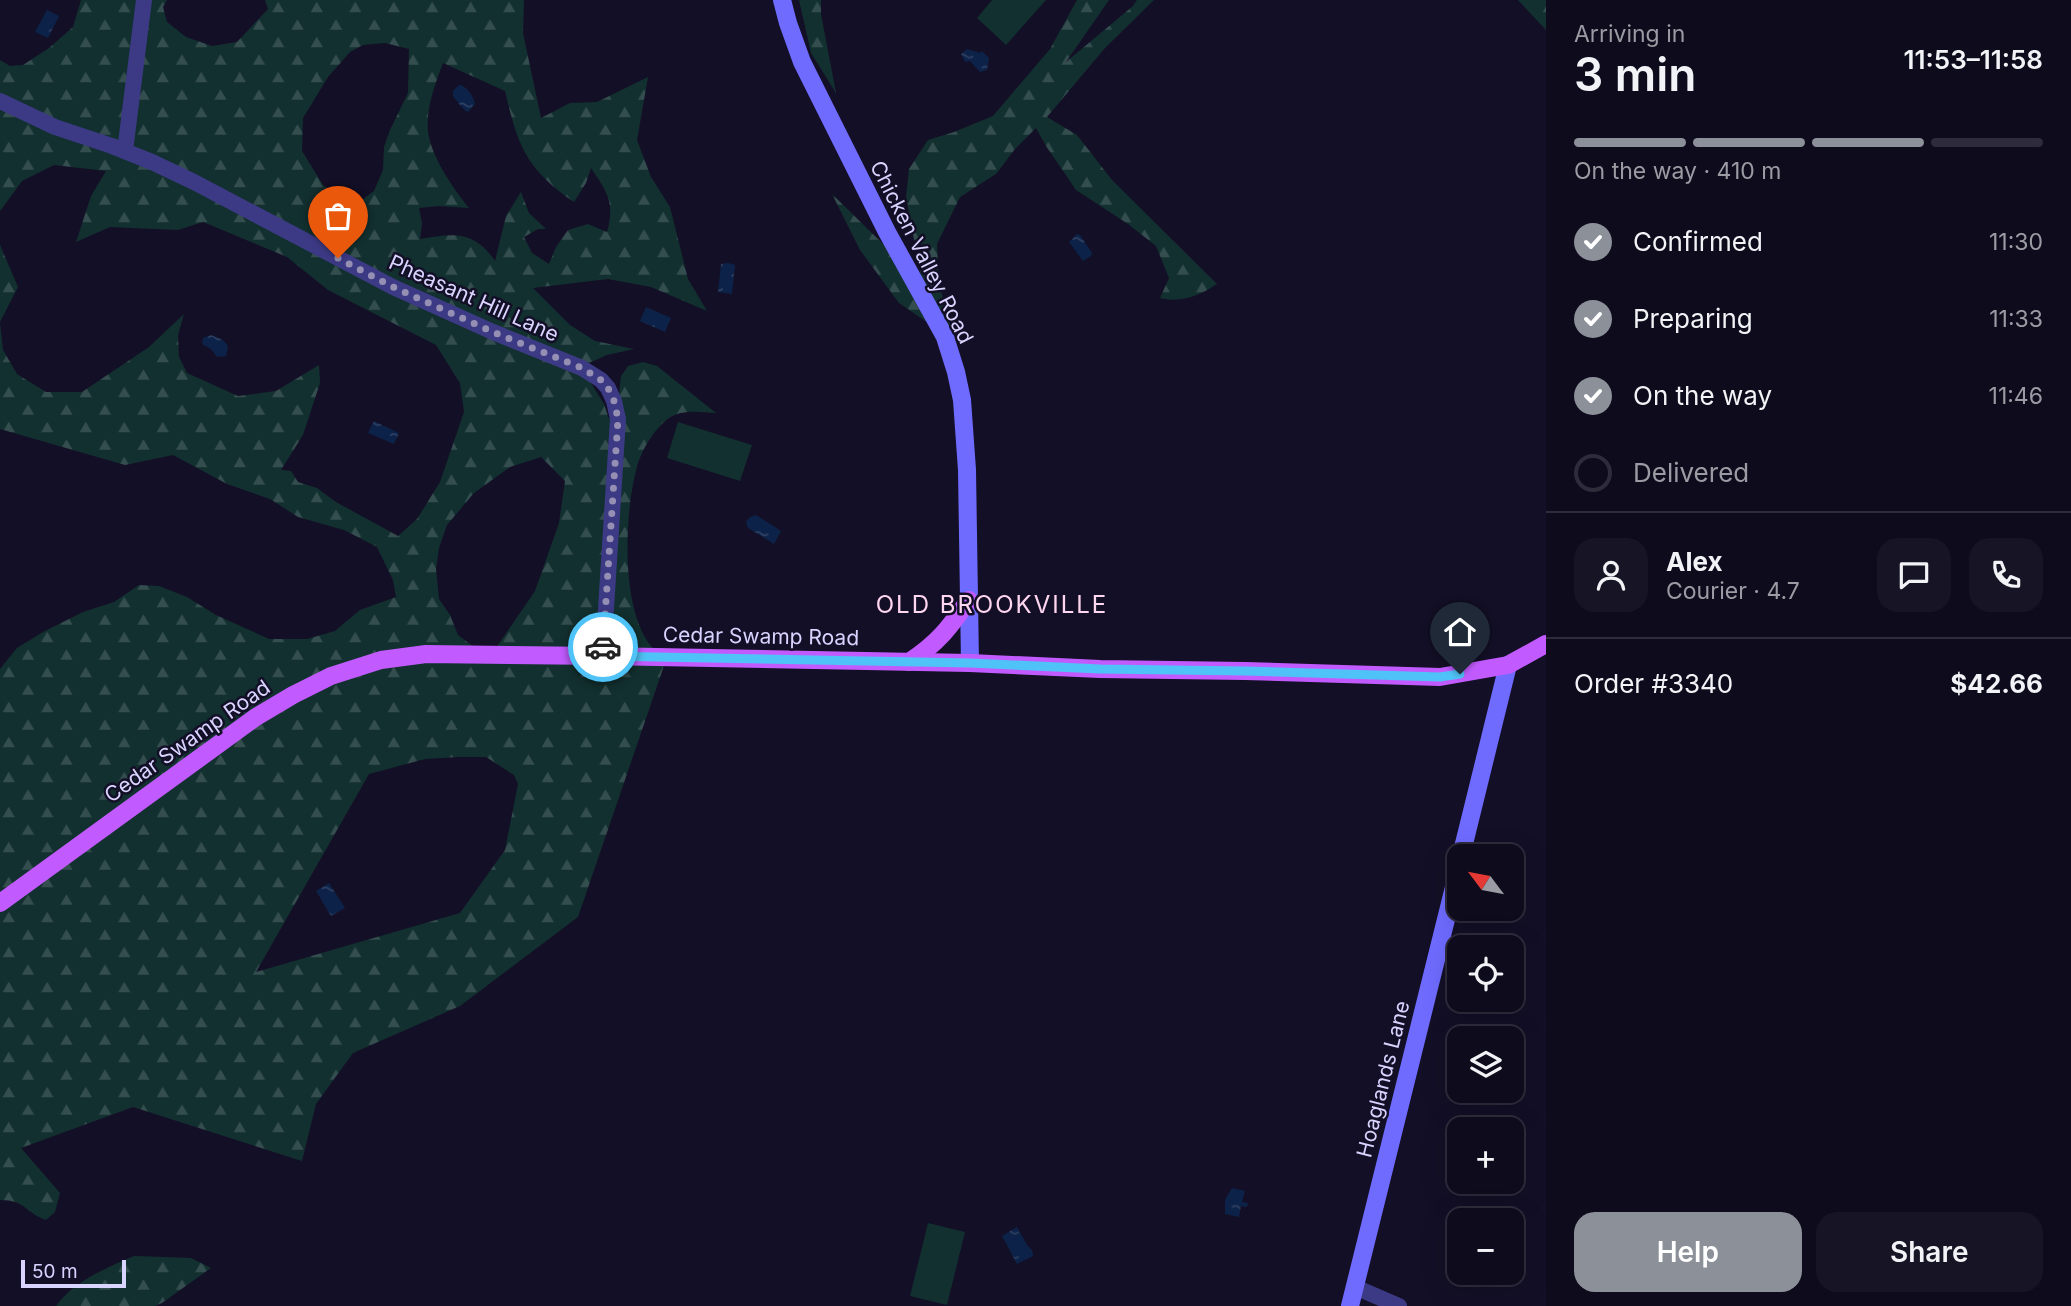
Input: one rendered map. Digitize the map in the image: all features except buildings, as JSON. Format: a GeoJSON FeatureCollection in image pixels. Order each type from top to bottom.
{"type":"FeatureCollection","features":[{"type":"Feature","properties":{"kind":"main road","name":"Chicken Valley Road"},"geometry":{"type":"LineString","coordinates":[[782,0],[802,62],[887,232],[945,337],[956,372],[962,400],[967,470],[970,663]]}},
{"type":"Feature","properties":{"kind":"main road"},"geometry":{"type":"LineString","coordinates":[[909,662],[943,636],[969,600]]}},
{"type":"Feature","properties":{"kind":"main road","name":"Cedar Swamp Road"},"geometry":{"type":"LineString","coordinates":[[0,903],[256,717],[331,676],[380,660],[426,654],[603,656],[970,663],[1100,669],[1440,677],[1508,664],[1546,644]]}},
{"type":"Feature","properties":{"kind":"main road"},"geometry":{"type":"LineString","coordinates":[[1464,844],[1508,664]]}},
{"type":"Feature","properties":{"kind":"main road","name":"Hoaglands Lane"},"geometry":{"type":"LineString","coordinates":[[1350,1306],[1447,915]]}},
{"type":"Feature","properties":{"kind":"street"},"geometry":{"type":"LineString","coordinates":[[125,151],[144,0]]}},
{"type":"Feature","properties":{"kind":"street","name":"Pheasant Hill Lane"},"geometry":{"type":"LineString","coordinates":[[0,101],[55,127],[125,151],[194,182],[393,287],[582,368],[601,380],[614,401],[618,419],[603,656]]}},
{"type":"Feature","properties":{"kind":"street"},"geometry":{"type":"LineString","coordinates":[[1354,1287],[1399,1306]]}},
{"type":"Feature","properties":{"kind":"green space"},"geometry":{"type":"Polygon","coordinates":[[[81,0],[167,0],[163,7],[167,22],[186,37],[212,46],[237,42],[268,9],[265,0],[524,0],[523,33],[541,118],[570,103],[597,102],[648,77],[637,140],[651,177],[670,207],[688,279],[707,311],[651,287],[608,279],[533,288],[570,325],[595,341],[634,349],[607,355],[587,364],[591,383],[604,404],[609,419],[619,394],[621,376],[628,366],[643,362],[657,366],[716,413],[686,412],[669,418],[648,442],[636,471],[629,515],[628,569],[631,595],[637,620],[647,640],[660,655],[371,658],[256,717],[381,660],[667,657],[578,917],[460,1006],[353,1053],[316,1104],[302,1161],[133,1107],[21,1148],[60,1193],[55,1212],[46,1220],[20,1204],[0,1200],[0,669],[17,648],[43,632],[83,612],[114,602],[139,585],[159,586],[187,597],[216,615],[269,639],[307,639],[335,631],[360,610],[396,597],[393,580],[377,547],[344,530],[298,517],[270,499],[227,484],[173,455],[125,465],[0,429],[0,323],[3,350],[17,374],[46,392],[82,392],[149,347],[184,314],[178,335],[179,357],[187,373],[238,396],[276,391],[319,365],[320,383],[303,435],[281,470],[291,471],[298,482],[317,488],[336,502],[398,536],[417,519],[440,482],[464,412],[460,383],[436,345],[328,290],[287,257],[203,222],[178,230],[110,227],[76,242],[91,196],[106,171],[54,165],[22,181],[0,211],[0,60],[10,66],[23,65],[49,48],[73,27],[81,0]],[[385,43],[363,45],[350,52],[328,77],[303,118],[302,151],[323,185],[345,200],[359,202],[374,191],[383,170],[384,147],[408,93],[409,49],[385,43]],[[443,63],[432,96],[428,131],[433,151],[469,208],[419,208],[422,223],[420,239],[462,236],[479,244],[495,261],[506,216],[521,192],[529,213],[546,229],[538,229],[524,237],[532,253],[549,264],[556,247],[568,230],[588,224],[607,232],[610,213],[608,198],[591,168],[586,183],[574,202],[558,190],[526,155],[505,91],[443,63]],[[541,457],[510,467],[474,493],[447,525],[439,548],[436,569],[439,599],[450,615],[458,635],[482,653],[496,648],[535,591],[559,523],[565,481],[541,457]],[[486,757],[425,759],[369,774],[256,972],[460,913],[505,850],[518,784],[514,775],[486,757]]]}},
{"type":"Feature","properties":{"kind":"green space"},"geometry":{"type":"Polygon","coordinates":[[[799,0],[821,0],[821,14],[836,93],[811,53],[799,0]]]}},
{"type":"Feature","properties":{"kind":"green space"},"geometry":{"type":"Polygon","coordinates":[[[992,0],[1046,0],[1006,45],[977,18],[992,0]]]}},
{"type":"Feature","properties":{"kind":"green space"},"geometry":{"type":"Polygon","coordinates":[[[1077,0],[1109,0],[1066,62],[1137,0],[1154,0],[1105,48],[1047,117],[1077,135],[1112,180],[1217,284],[1190,297],[1175,300],[1160,298],[1169,278],[1156,246],[1076,190],[1036,128],[996,174],[960,197],[937,244],[939,284],[956,342],[899,303],[860,250],[832,194],[922,282],[906,197],[909,169],[928,140],[993,116],[1050,49],[1077,0]]]}},
{"type":"Feature","properties":{"kind":"green space"},"geometry":{"type":"Polygon","coordinates":[[[1518,0],[1546,0],[1546,30],[1518,0]]]}},
{"type":"Feature","properties":{"kind":"green space"},"geometry":{"type":"Polygon","coordinates":[[[0,245],[18,287],[0,322],[0,245]]]}},
{"type":"Feature","properties":{"kind":"green space"},"geometry":{"type":"Polygon","coordinates":[[[678,422],[752,445],[740,481],[667,458],[678,422]]]}},
{"type":"Feature","properties":{"kind":"green space"},"geometry":{"type":"Polygon","coordinates":[[[928,1223],[965,1232],[947,1305],[910,1296],[928,1223]]]}},
{"type":"Feature","properties":{"kind":"green space"},"geometry":{"type":"Polygon","coordinates":[[[134,1256],[191,1258],[211,1268],[155,1306],[56,1306],[81,1282],[134,1256]]]}},
{"type":"Feature","properties":{"kind":"water"},"geometry":{"type":"Polygon","coordinates":[[[47,10],[59,16],[48,38],[35,32],[47,10]]]}},
{"type":"Feature","properties":{"kind":"water"},"geometry":{"type":"Polygon","coordinates":[[[967,49],[980,53],[982,51],[989,58],[987,70],[980,72],[970,61],[965,62],[961,54],[967,49]]]}},
{"type":"Feature","properties":{"kind":"water"},"geometry":{"type":"Polygon","coordinates":[[[459,85],[467,89],[475,104],[468,112],[453,96],[453,91],[459,85]]]}},
{"type":"Feature","properties":{"kind":"water"},"geometry":{"type":"Polygon","coordinates":[[[1077,234],[1092,253],[1083,261],[1069,242],[1077,234]]]}},
{"type":"Feature","properties":{"kind":"water"},"geometry":{"type":"Polygon","coordinates":[[[721,264],[735,265],[732,294],[718,292],[721,264]]]}},
{"type":"Feature","properties":{"kind":"water"},"geometry":{"type":"Polygon","coordinates":[[[646,307],[671,318],[665,332],[640,321],[646,307]]]}},
{"type":"Feature","properties":{"kind":"water"},"geometry":{"type":"Polygon","coordinates":[[[211,335],[223,340],[228,346],[226,356],[217,357],[211,349],[202,344],[203,338],[211,335]]]}},
{"type":"Feature","properties":{"kind":"water"},"geometry":{"type":"Polygon","coordinates":[[[374,421],[399,433],[394,444],[368,433],[374,421]]]}},
{"type":"Feature","properties":{"kind":"water"},"geometry":{"type":"Polygon","coordinates":[[[756,515],[781,531],[774,544],[748,528],[746,522],[756,515]]]}},
{"type":"Feature","properties":{"kind":"water"},"geometry":{"type":"Polygon","coordinates":[[[329,883],[345,908],[331,916],[316,891],[329,883]]]}},
{"type":"Feature","properties":{"kind":"water"},"geometry":{"type":"Polygon","coordinates":[[[1232,1188],[1245,1191],[1242,1202],[1248,1203],[1247,1207],[1241,1206],[1239,1217],[1225,1214],[1225,1200],[1232,1188]]]}},
{"type":"Feature","properties":{"kind":"water"},"geometry":{"type":"Polygon","coordinates":[[[1017,1227],[1033,1256],[1017,1264],[1002,1236],[1017,1227]]]}},
{"type":"Feature","properties":{"kind":"way so far"},"geometry":{"type":"LineString","coordinates":[[338,258],[393,287],[582,368],[608,388],[618,419],[603,647]]}},
{"type":"Feature","properties":{"kind":"district","name":"OLD BROOKVILLE"},"geometry":{"type":"Point","coordinates":[992,604]}},
{"type":"Feature","properties":{"kind":"route"},"geometry":{"type":"LineString","coordinates":[[603,647],[603,656],[970,663],[1100,669],[1440,677],[1460,674]]}}]}
